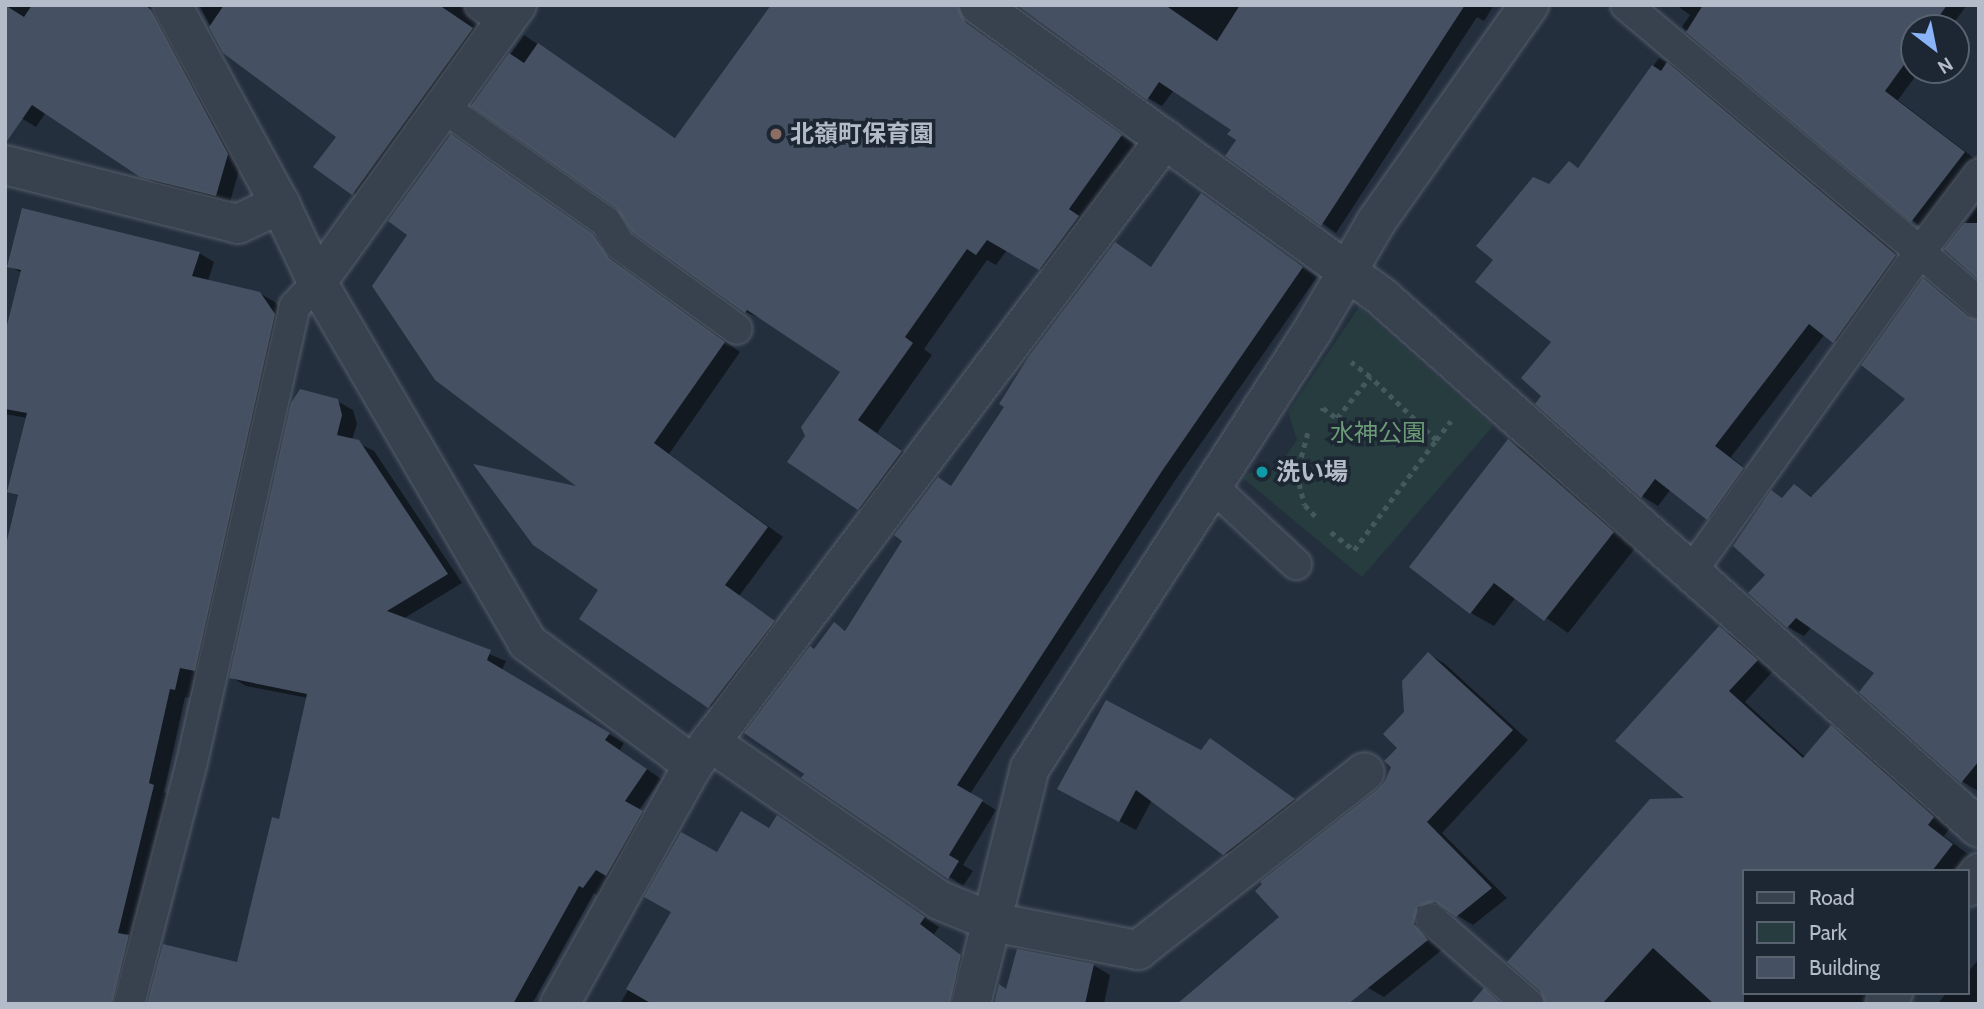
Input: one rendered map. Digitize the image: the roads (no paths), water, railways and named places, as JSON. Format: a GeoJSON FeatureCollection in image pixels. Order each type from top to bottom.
{"type":"FeatureCollection","features":[{"type":"Feature","properties":{"kind":"street"},"geometry":{"type":"LineString","coordinates":[[172,5],[280,204],[317,282],[527,642],[701,754],[939,900],[992,922],[1138,950],[1365,772]]}},
{"type":"Feature","properties":{"kind":"street"},"geometry":{"type":"LineString","coordinates":[[979,5],[1382,297],[1979,828]]}},
{"type":"Feature","properties":{"kind":"street"},"geometry":{"type":"LineString","coordinates":[[971,1004],[1030,768],[1348,272],[1376,222],[1529,5]]}},
{"type":"Feature","properties":{"kind":"street"},"geometry":{"type":"LineString","coordinates":[[317,282],[443,107],[501,11]]}},
{"type":"Feature","properties":{"kind":"street"},"geometry":{"type":"LineString","coordinates":[[559,1004],[701,754],[1165,139]]}},
{"type":"Feature","properties":{"kind":"street"},"geometry":{"type":"LineString","coordinates":[[5,166],[237,224],[280,204]]}},
{"type":"Feature","properties":{"kind":"lane"},"geometry":{"type":"LineString","coordinates":[[1626,5],[1979,303]]}},
{"type":"Feature","properties":{"kind":"lane"},"geometry":{"type":"LineString","coordinates":[[443,107],[607,222],[619,244],[737,329]]}},
{"type":"Feature","properties":{"kind":"lane"},"geometry":{"type":"LineString","coordinates":[[1690,573],[1979,174]]}},
{"type":"Feature","properties":{"kind":"lane"},"geometry":{"type":"LineString","coordinates":[[129,1004],[192,762],[295,306],[317,282]]}},
{"type":"Feature","properties":{"kind":"lane"},"geometry":{"type":"LineString","coordinates":[[1212,486],[1296,564]]}},
{"type":"Feature","properties":{"kind":"lane"},"geometry":{"type":"LineString","coordinates":[[1431,919],[1528,1004]]}},
{"type":"Feature","properties":{"kind":"place","name":"北嶺町保育園"},"geometry":{"type":"Point","coordinates":[776,134]}},
{"type":"Feature","properties":{"kind":"place","name":"洗い場"},"geometry":{"type":"Point","coordinates":[1262,472]}},
{"type":"Feature","properties":{"kind":"park label","name":"水神公園"},"geometry":{"type":"Point","coordinates":[1378,433]}}]}
